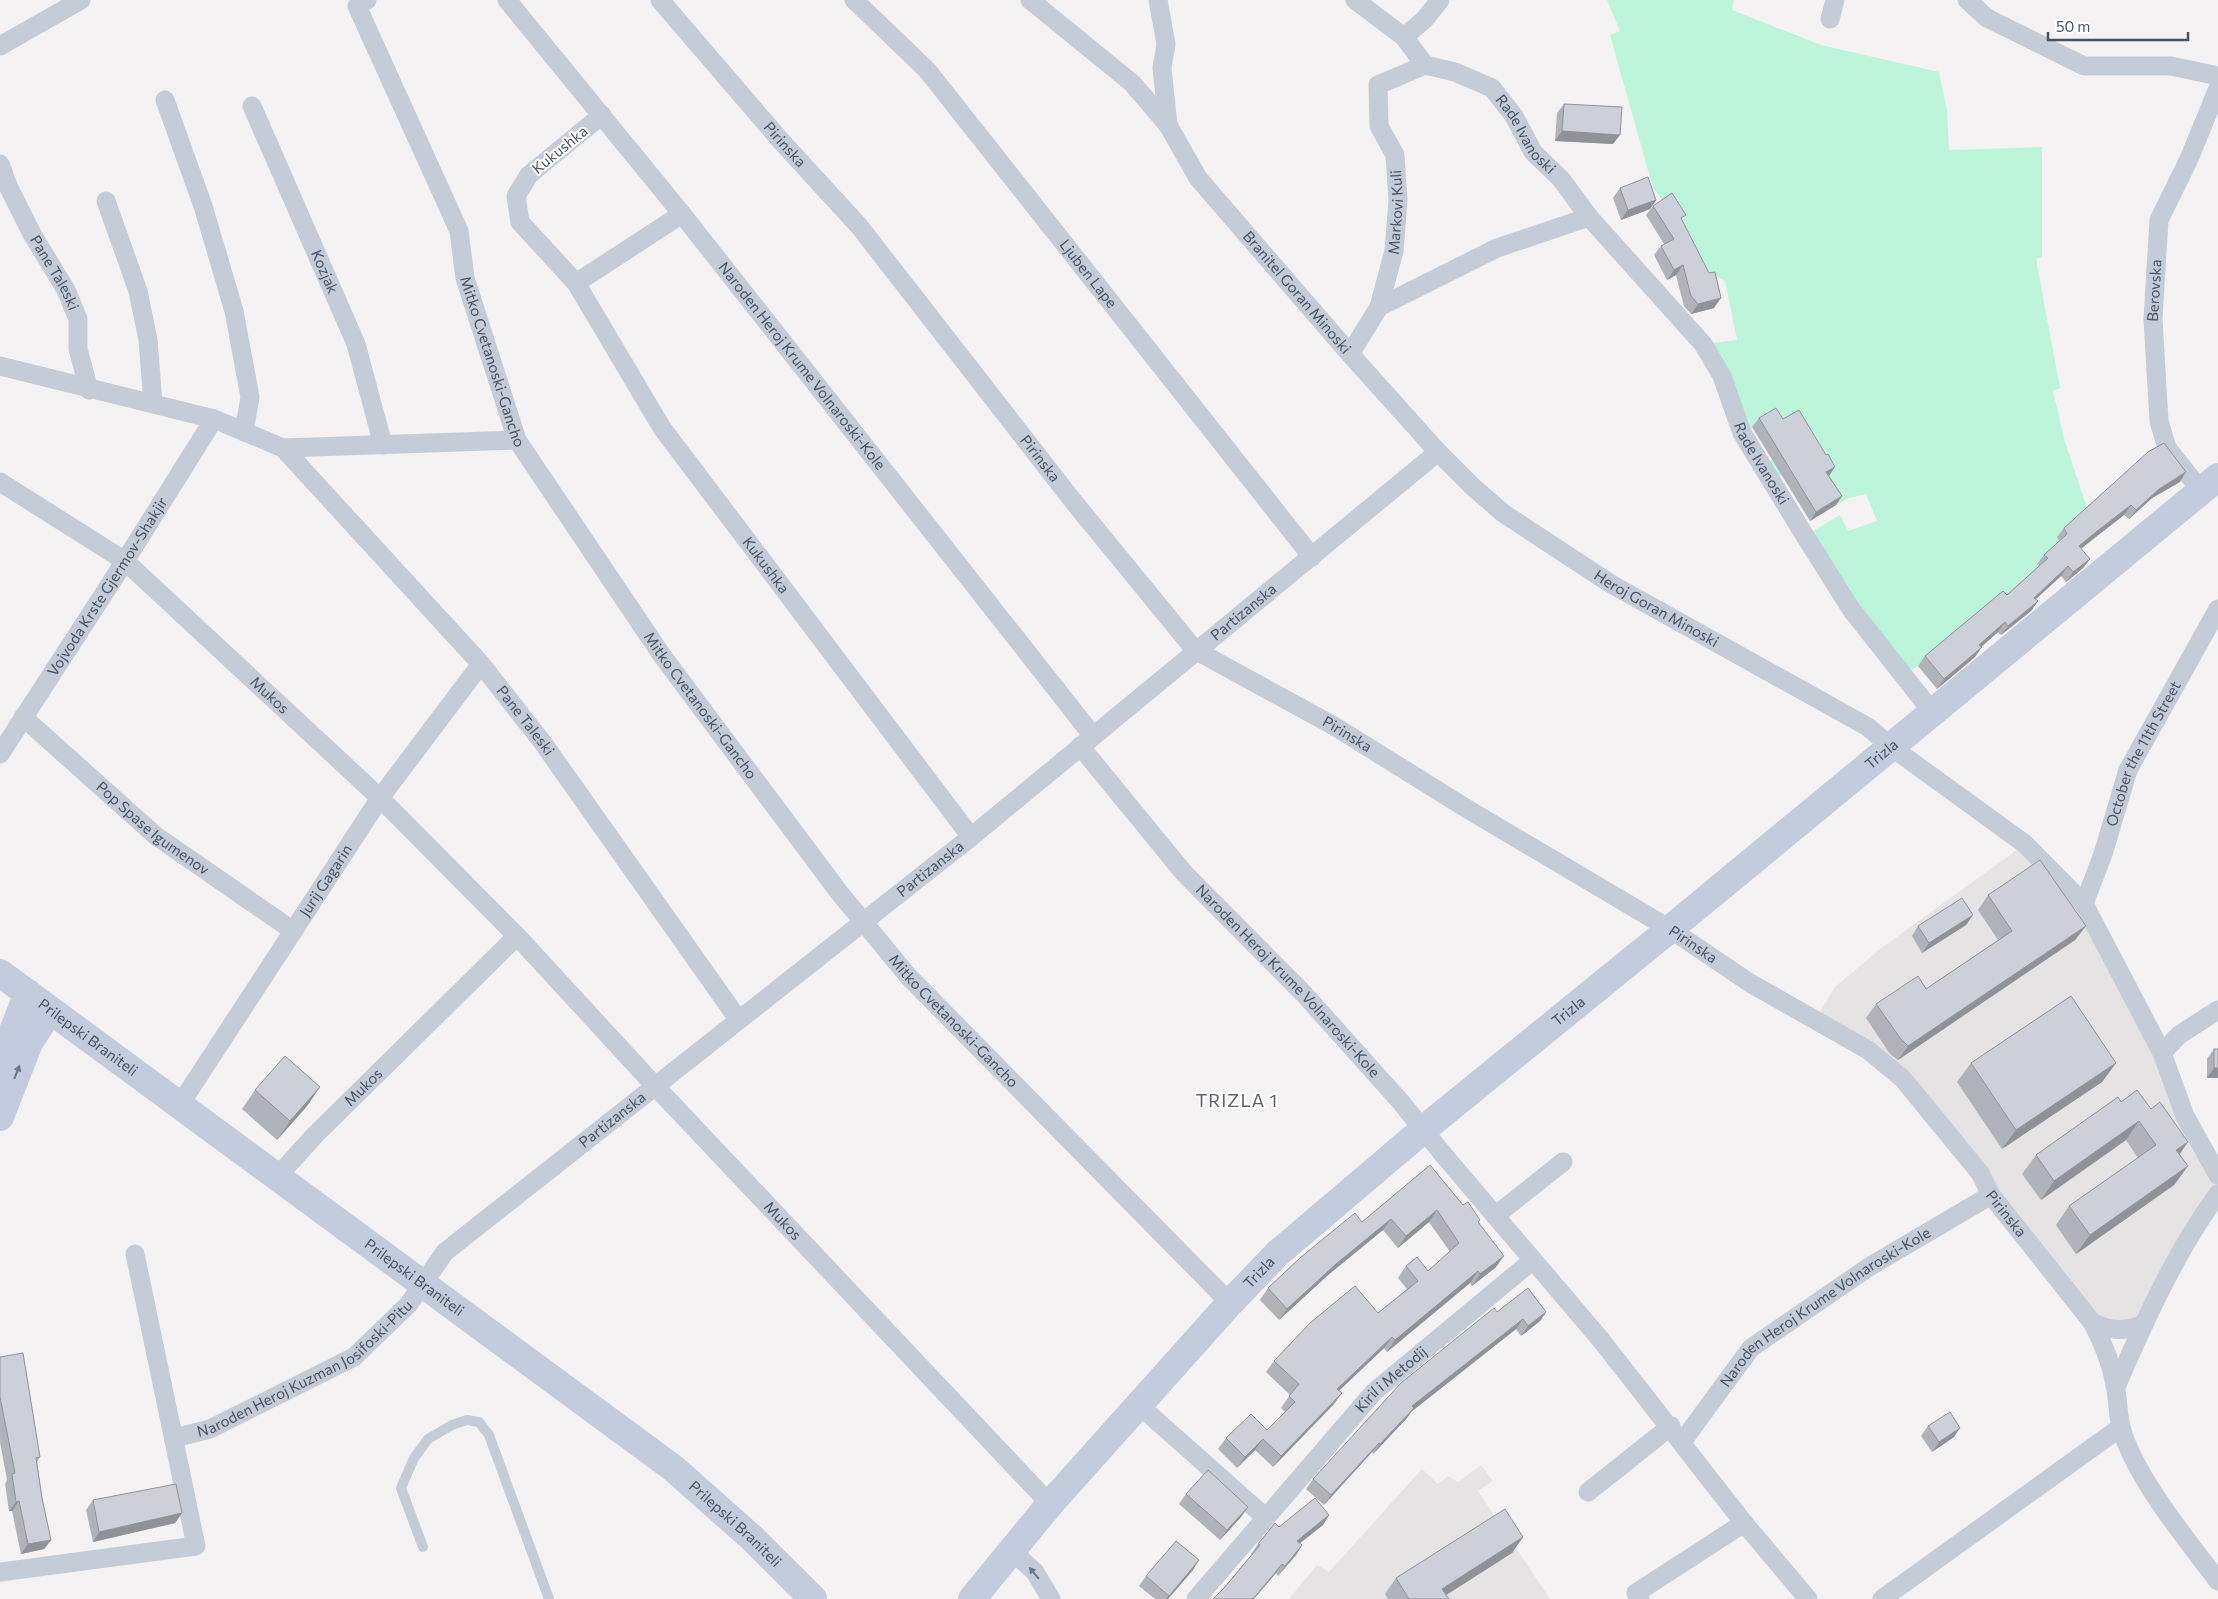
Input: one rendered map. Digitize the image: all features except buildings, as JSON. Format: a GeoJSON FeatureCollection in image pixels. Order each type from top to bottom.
{"type":"FeatureCollection","features":[{"type":"Feature","properties":{"kind":"street"},"geometry":{"type":"LineString","coordinates":[[0,46],[81,0]]}},
{"type":"Feature","properties":{"kind":"street","name":"Mitko Cvetanoski-Gancho"},"geometry":{"type":"LineString","coordinates":[[367,0],[357,6],[459,231],[465,278],[517,440],[661,654],[864,923],[908,976],[1230,1303]]}},
{"type":"Feature","properties":{"kind":"street","name":"Naroden Heroj Krume Volnaroski-Kole"},"geometry":{"type":"LineString","coordinates":[[507,0],[682,214],[1086,741],[1184,873],[1304,994],[1424,1129],[1442,1154],[1533,1260],[1670,1426],[1744,1523],[1808,1599]]}},
{"type":"Feature","properties":{"kind":"street","name":"Pirinska"},"geometry":{"type":"LineString","coordinates":[[660,0],[782,141],[859,226],[1073,501],[1195,650],[1334,726],[1460,804],[1670,929],[1750,983],[1868,1050],[1903,1079],[1980,1173],[1991,1195],[2092,1322],[2106,1348],[2116,1387]]}},
{"type":"Feature","properties":{"kind":"street","name":"Ljuben Lape"},"geometry":{"type":"LineString","coordinates":[[854,0],[927,70],[1312,557]]}},
{"type":"Feature","properties":{"kind":"street","name":"Branitel Goran Minoski"},"geometry":{"type":"LineString","coordinates":[[1030,0],[1132,83],[1168,124],[1198,178],[1350,354],[1438,452]]}},
{"type":"Feature","properties":{"kind":"street","name":"Branitel Goran Minoski"},"geometry":{"type":"LineString","coordinates":[[1158,0],[1166,44],[1162,68],[1168,124]]}},
{"type":"Feature","properties":{"kind":"street"},"geometry":{"type":"LineString","coordinates":[[1355,0],[1404,37],[1425,65]]}},
{"type":"Feature","properties":{"kind":"street"},"geometry":{"type":"LineString","coordinates":[[1404,37],[1424,20],[1440,0]]}},
{"type":"Feature","properties":{"kind":"street"},"geometry":{"type":"LineString","coordinates":[[1830,19],[1835,0]]}},
{"type":"Feature","properties":{"kind":"street"},"geometry":{"type":"LineString","coordinates":[[1967,0],[1987,18],[2084,66],[2171,66],[2218,76]]}},
{"type":"Feature","properties":{"kind":"street","name":"Rade Ivanoski"},"geometry":{"type":"LineString","coordinates":[[1425,65],[1455,72],[1492,88],[1514,116],[1533,152],[1561,179],[1589,217],[1703,344],[1722,376],[1742,433],[1800,528],[1851,609],[1933,713]]}},
{"type":"Feature","properties":{"kind":"street","name":"Markovi Kuli"},"geometry":{"type":"LineString","coordinates":[[1350,354],[1379,307],[1394,251],[1398,200],[1395,155],[1379,126],[1378,85],[1425,65]]}},
{"type":"Feature","properties":{"kind":"street","name":"Berovska"},"geometry":{"type":"LineString","coordinates":[[2210,485],[2167,448],[2159,421],[2154,318],[2159,220],[2189,159],[2218,88]]}},
{"type":"Feature","properties":{"kind":"street"},"geometry":{"type":"LineString","coordinates":[[165,100],[203,206],[234,311],[250,397],[244,432]]}},
{"type":"Feature","properties":{"kind":"street","name":"Kozjak"},"geometry":{"type":"LineString","coordinates":[[252,106],[356,344],[383,445]]}},
{"type":"Feature","properties":{"kind":"street","name":"Kukushka"},"geometry":{"type":"LineString","coordinates":[[602,115],[528,175],[516,196],[520,222],[576,283],[662,428],[971,837]]}},
{"type":"Feature","properties":{"kind":"street","name":"Pane Taleski"},"geometry":{"type":"LineString","coordinates":[[0,164],[24,219],[66,290],[78,318],[78,349],[90,390]]}},
{"type":"Feature","properties":{"kind":"street"},"geometry":{"type":"LineString","coordinates":[[106,200],[138,291],[148,340],[153,403]]}},
{"type":"Feature","properties":{"kind":"street"},"geometry":{"type":"LineString","coordinates":[[576,283],[682,214]]}},
{"type":"Feature","properties":{"kind":"street"},"geometry":{"type":"LineString","coordinates":[[1379,307],[1497,248],[1589,217]]}},
{"type":"Feature","properties":{"kind":"street"},"geometry":{"type":"LineString","coordinates":[[0,366],[90,390],[153,403],[214,419],[283,448],[517,440]]}},
{"type":"Feature","properties":{"kind":"street","name":"Vojvoda Krste Gjermov-Shakjir"},"geometry":{"type":"LineString","coordinates":[[0,754],[6,731],[23,716],[125,561],[214,419]]}},
{"type":"Feature","properties":{"kind":"street","name":"Pane Taleski"},"geometry":{"type":"LineString","coordinates":[[283,448],[481,664],[543,743],[738,1019]]}},
{"type":"Feature","properties":{"kind":"street","name":"Partizanska"},"geometry":{"type":"LineString","coordinates":[[424,1284],[445,1252],[971,837],[1195,650],[1312,557],[1438,452]]}},
{"type":"Feature","properties":{"kind":"street","name":"Heroj Goran Minoski"},"geometry":{"type":"LineString","coordinates":[[1438,452],[1504,513],[1611,584],[1868,726],[1890,746]]}},
{"type":"Feature","properties":{"kind":"street","name":"Mukos"},"geometry":{"type":"LineString","coordinates":[[0,482],[125,561],[380,798],[516,936],[1050,1504]]}},
{"type":"Feature","properties":{"kind":"street","name":"Trizla"},"geometry":{"type":"LineString","coordinates":[[972,1599],[1050,1504],[1140,1406],[1230,1303],[1278,1253],[1424,1129],[2210,485]]}},
{"type":"Feature","properties":{"kind":"street","name":"October the 11th Street"},"geometry":{"type":"LineString","coordinates":[[2084,904],[2103,854],[2128,770],[2218,609]]}},
{"type":"Feature","properties":{"kind":"street","name":"Jurij Gagarin"},"geometry":{"type":"LineString","coordinates":[[179,1106],[292,930],[380,798],[481,664]]}},
{"type":"Feature","properties":{"kind":"street","name":"Pop Spase Igumenov"},"geometry":{"type":"LineString","coordinates":[[23,716],[156,836],[292,930]]}},
{"type":"Feature","properties":{"kind":"street"},"geometry":{"type":"LineString","coordinates":[[1890,746],[2025,844],[2084,904],[2162,1053],[2185,1116],[2218,1175]]}},
{"type":"Feature","properties":{"kind":"street","name":"Mukos"},"geometry":{"type":"LineString","coordinates":[[276,1178],[315,1135],[516,936]]}},
{"type":"Feature","properties":{"kind":"street","name":"Prilepski Braniteli"},"geometry":{"type":"LineString","coordinates":[[0,973],[276,1178],[424,1284],[673,1468],[752,1538],[813,1599]]}},
{"type":"Feature","properties":{"kind":"street"},"geometry":{"type":"LineString","coordinates":[[0,1064],[28,993]]}},
{"type":"Feature","properties":{"kind":"street"},"geometry":{"type":"LineString","coordinates":[[0,1117],[29,1043],[50,1010]]}},
{"type":"Feature","properties":{"kind":"street"},"geometry":{"type":"LineString","coordinates":[[2162,1053],[2179,1036],[2218,1010]]}},
{"type":"Feature","properties":{"kind":"street"},"geometry":{"type":"LineString","coordinates":[[1495,1216],[1563,1162]]}},
{"type":"Feature","properties":{"kind":"street"},"geometry":{"type":"LineString","coordinates":[[2218,1194],[2198,1220],[2142,1325],[2116,1387],[2121,1427],[2130,1453],[2150,1487],[2218,1581]]}},
{"type":"Feature","properties":{"kind":"street","name":"Naroden Heroj Krume Volnaroski-Kole"},"geometry":{"type":"LineString","coordinates":[[1682,1442],[1751,1348],[1869,1266],[1991,1195]]}},
{"type":"Feature","properties":{"kind":"street","name":"Naroden Heroj Kuzman Josifoski-Pitu"},"geometry":{"type":"LineString","coordinates":[[0,1570],[196,1546],[135,1254]]}},
{"type":"Feature","properties":{"kind":"street","name":"Kiril i Metodij"},"geometry":{"type":"LineString","coordinates":[[1196,1599],[1374,1392],[1533,1260]]}},
{"type":"Feature","properties":{"kind":"street","name":"Naroden Heroj Kuzman Josifoski-Pitu"},"geometry":{"type":"LineString","coordinates":[[174,1438],[210,1429],[354,1357],[408,1306],[424,1284]]}},
{"type":"Feature","properties":{"kind":"street"},"geometry":{"type":"LineString","coordinates":[[2092,1322],[2106,1328],[2126,1331],[2142,1325]]}},
{"type":"Feature","properties":{"kind":"street"},"geometry":{"type":"LineString","coordinates":[[1140,1406],[1266,1518]]}},
{"type":"Feature","properties":{"kind":"street"},"geometry":{"type":"LineString","coordinates":[[1588,1492],[1670,1426]]}},
{"type":"Feature","properties":{"kind":"street"},"geometry":{"type":"LineString","coordinates":[[1882,1599],[2121,1427]]}},
{"type":"Feature","properties":{"kind":"street"},"geometry":{"type":"LineString","coordinates":[[1640,1599],[1636,1593],[1744,1523]]}},
{"type":"Feature","properties":{"kind":"street"},"geometry":{"type":"LineString","coordinates":[[1012,1552],[1035,1572],[1051,1599]]}},
{"type":"Feature","properties":{"kind":"lane"},"geometry":{"type":"LineString","coordinates":[[423,1547],[401,1488],[414,1458],[428,1439],[452,1425],[466,1420],[478,1422],[489,1435],[549,1599]]}},
{"type":"Feature","properties":{"kind":"shaded area"},"geometry":{"type":"Polygon","coordinates":[[[2025,844],[2084,904],[2218,1175],[2218,1194],[2142,1325],[2106,1328],[1903,1079],[1815,1020],[1835,987],[1880,949],[2025,844]]]}},
{"type":"Feature","properties":{"kind":"shaded area"},"geometry":{"type":"Polygon","coordinates":[[[1481,1465],[1493,1481],[1478,1491],[1550,1599],[1289,1599],[1317,1565],[1329,1572],[1422,1469],[1438,1484],[1448,1476],[1458,1482],[1481,1465]]]}},
{"type":"Feature","properties":{"kind":"green space"},"geometry":{"type":"Polygon","coordinates":[[[1607,0],[1734,0],[1732,10],[1821,45],[1939,72],[1947,110],[1949,150],[2042,147],[2042,257],[2036,259],[2060,388],[2053,391],[2065,442],[2088,511],[2061,544],[2037,564],[2037,572],[1918,666],[1902,676],[1805,536],[1840,515],[1848,531],[1877,521],[1866,494],[1849,498],[1836,505],[1802,463],[1778,477],[1763,465],[1805,441],[1776,428],[1770,418],[1742,433],[1703,344],[1737,340],[1725,281],[1704,270],[1665,203],[1653,188],[1610,35],[1620,31],[1607,0]]]}},
{"type":"Feature","properties":{"kind":"district","name":"TRIZLA 1"},"geometry":{"type":"Point","coordinates":[1237,1101]}}]}
